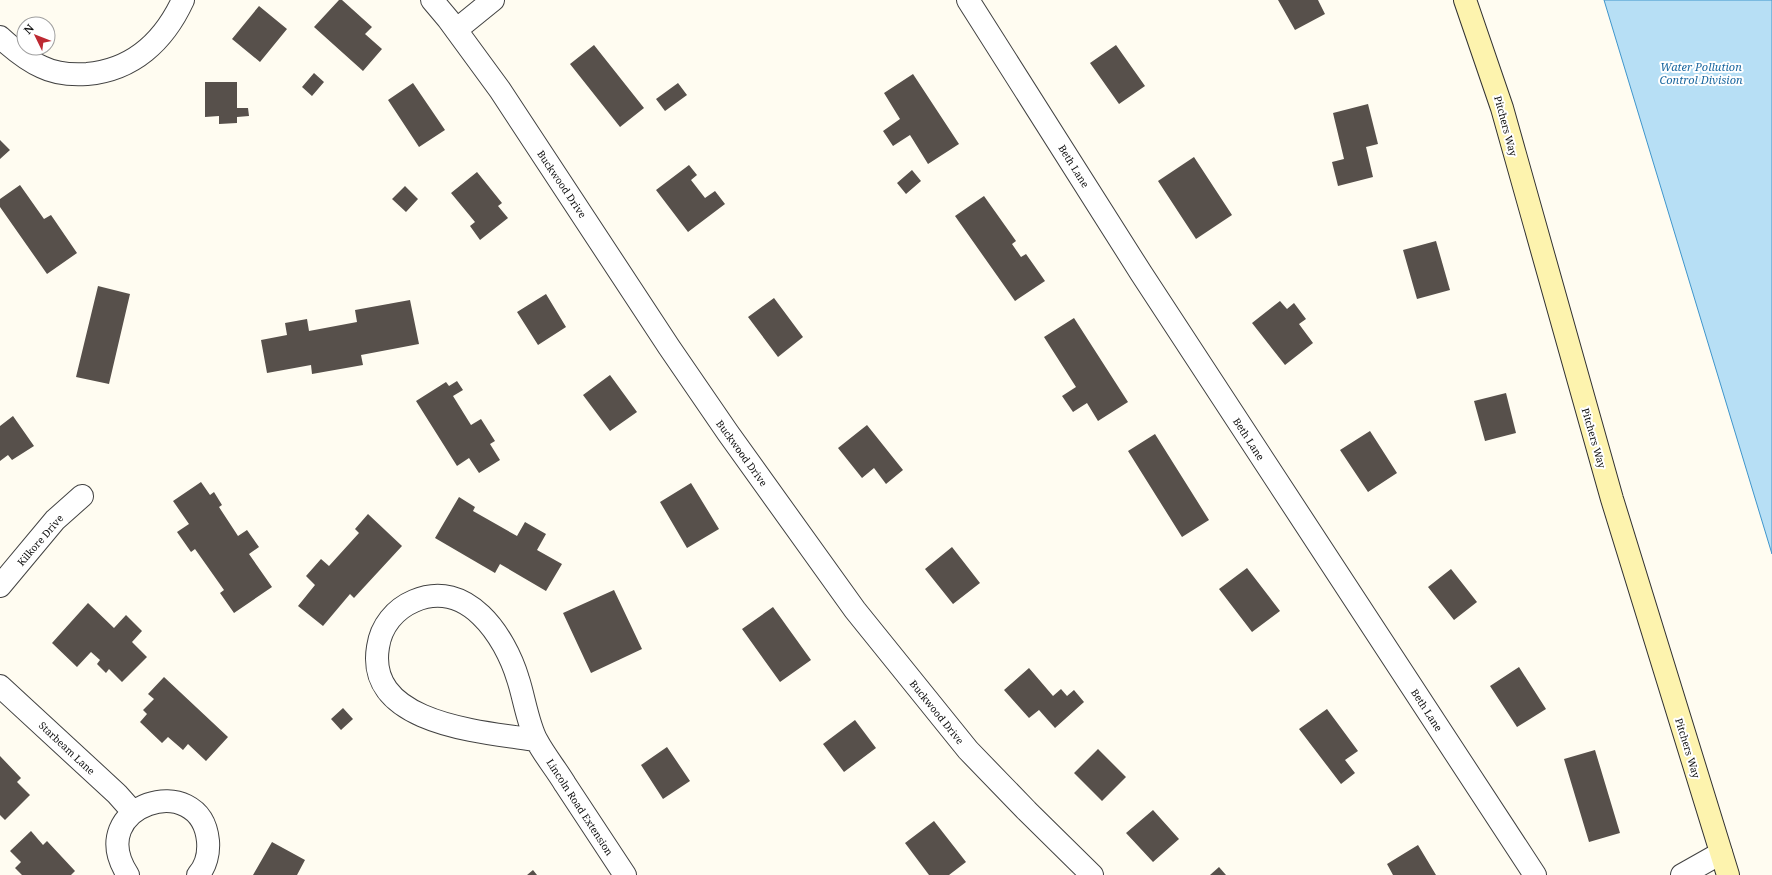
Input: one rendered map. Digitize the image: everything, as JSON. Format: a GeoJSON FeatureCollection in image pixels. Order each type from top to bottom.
{"type":"FeatureCollection","features":[{"type":"Feature","properties":{"kind":"main road","name":"Pitchers Way"},"geometry":{"type":"LineString","coordinates":[[1465,0],[1500,102],[1608,485],[1728,875]]}},
{"type":"Feature","properties":{"kind":"street"},"geometry":{"type":"LineString","coordinates":[[0,37],[22,56],[42,68],[58,73],[74,75],[98,73],[119,68],[144,54],[154,45],[175,18],[183,0]]}},
{"type":"Feature","properties":{"kind":"street","name":"Buckwood Drive"},"geometry":{"type":"LineString","coordinates":[[432,0],[456,30],[504,97],[709,406],[855,610],[968,750],[1027,812],[1092,875]]}},
{"type":"Feature","properties":{"kind":"street"},"geometry":{"type":"LineString","coordinates":[[456,30],[493,0]]}},
{"type":"Feature","properties":{"kind":"street","name":"Beth Lane"},"geometry":{"type":"LineString","coordinates":[[968,0],[1141,273],[1535,875]]}},
{"type":"Feature","properties":{"kind":"street","name":"Kilkore Drive"},"geometry":{"type":"LineString","coordinates":[[0,586],[56,520],[82,496]]}},
{"type":"Feature","properties":{"kind":"street","name":"Lincoln Road Extension"},"geometry":{"type":"LineString","coordinates":[[536,740],[451,726],[422,715],[397,701],[388,691],[381,679],[377,666],[378,642],[389,620],[408,603],[431,596],[455,599],[466,603],[476,611],[494,631],[512,660],[536,740],[625,875]]}},
{"type":"Feature","properties":{"kind":"street","name":"Starbeam Lane"},"geometry":{"type":"LineString","coordinates":[[0,686],[117,794],[134,812]]}},
{"type":"Feature","properties":{"kind":"street"},"geometry":{"type":"LineString","coordinates":[[128,875],[120,860],[118,843],[122,826],[134,812],[150,803],[168,800],[186,806],[194,812],[205,827],[208,846],[205,864],[198,875]]}},
{"type":"Feature","properties":{"kind":"street"},"geometry":{"type":"LineString","coordinates":[[1682,875],[1721,853]]}},
{"type":"Feature","properties":{"kind":"water","name":"Water Pollution Control Division"},"geometry":{"type":"Polygon","coordinates":[[[1604,0],[1772,0],[1772,554],[1604,0]]]}},
{"type":"Feature","properties":{"kind":"building"},"geometry":{"type":"Polygon","coordinates":[[[339,0],[342,0],[372,27],[365,34],[382,49],[363,71],[314,27],[339,0]]]}},
{"type":"Feature","properties":{"kind":"building"},"geometry":{"type":"Polygon","coordinates":[[[1278,0],[1318,0],[1325,14],[1295,30],[1278,0]]]}},
{"type":"Feature","properties":{"kind":"building"},"geometry":{"type":"Polygon","coordinates":[[[259,6],[287,29],[260,62],[232,39],[259,6]]]}},
{"type":"Feature","properties":{"kind":"building"},"geometry":{"type":"Polygon","coordinates":[[[594,45],[644,108],[620,127],[570,64],[594,45]]]}},
{"type":"Feature","properties":{"kind":"building"},"geometry":{"type":"Polygon","coordinates":[[[1116,45],[1145,86],[1119,104],[1090,63],[1116,45]]]}},
{"type":"Feature","properties":{"kind":"building"},"geometry":{"type":"Polygon","coordinates":[[[314,73],[324,82],[312,96],[302,87],[314,73]]]}},
{"type":"Feature","properties":{"kind":"building"},"geometry":{"type":"Polygon","coordinates":[[[913,74],[959,144],[928,164],[910,135],[893,146],[883,131],[900,119],[884,93],[913,74]]]}},
{"type":"Feature","properties":{"kind":"building"},"geometry":{"type":"Polygon","coordinates":[[[205,82],[237,82],[237,108],[248,108],[249,116],[237,117],[237,123],[219,124],[219,116],[205,117],[205,82]]]}},
{"type":"Feature","properties":{"kind":"building"},"geometry":{"type":"Polygon","coordinates":[[[413,83],[445,130],[419,147],[388,100],[413,83]]]}},
{"type":"Feature","properties":{"kind":"building"},"geometry":{"type":"Polygon","coordinates":[[[678,83],[687,95],[665,111],[656,99],[678,83]]]}},
{"type":"Feature","properties":{"kind":"building"},"geometry":{"type":"Polygon","coordinates":[[[1368,104],[1378,144],[1366,147],[1373,177],[1338,186],[1332,162],[1344,159],[1333,113],[1368,104]]]}},
{"type":"Feature","properties":{"kind":"building"},"geometry":{"type":"Polygon","coordinates":[[[0,140],[10,150],[0,159],[0,140]]]}},
{"type":"Feature","properties":{"kind":"building"},"geometry":{"type":"Polygon","coordinates":[[[1194,157],[1232,215],[1196,239],[1158,181],[1194,157]]]}},
{"type":"Feature","properties":{"kind":"building"},"geometry":{"type":"Polygon","coordinates":[[[689,165],[697,175],[691,180],[705,198],[715,191],[725,204],[688,232],[656,190],[689,165]]]}},
{"type":"Feature","properties":{"kind":"building"},"geometry":{"type":"Polygon","coordinates":[[[912,170],[921,181],[906,194],[897,183],[912,170]]]}},
{"type":"Feature","properties":{"kind":"building"},"geometry":{"type":"Polygon","coordinates":[[[477,172],[502,203],[498,206],[508,218],[480,240],[470,226],[475,222],[451,193],[477,172]]]}},
{"type":"Feature","properties":{"kind":"building"},"geometry":{"type":"Polygon","coordinates":[[[20,185],[44,219],[51,215],[77,253],[47,274],[0,207],[0,199],[20,185]]]}},
{"type":"Feature","properties":{"kind":"building"},"geometry":{"type":"Polygon","coordinates":[[[405,186],[418,199],[406,212],[392,199],[405,186]]]}},
{"type":"Feature","properties":{"kind":"building"},"geometry":{"type":"Polygon","coordinates":[[[984,196],[1016,241],[1012,244],[1021,257],[1026,254],[1045,281],[1015,301],[955,216],[984,196]]]}},
{"type":"Feature","properties":{"kind":"building"},"geometry":{"type":"Polygon","coordinates":[[[1436,241],[1450,290],[1417,299],[1403,250],[1436,241]]]}},
{"type":"Feature","properties":{"kind":"building"},"geometry":{"type":"Polygon","coordinates":[[[98,286],[130,294],[109,384],[76,377],[98,286]]]}},
{"type":"Feature","properties":{"kind":"building"},"geometry":{"type":"Polygon","coordinates":[[[546,294],[566,327],[538,345],[517,312],[546,294]]]}},
{"type":"Feature","properties":{"kind":"building"},"geometry":{"type":"Polygon","coordinates":[[[774,298],[803,337],[778,357],[748,317],[774,298]]]}},
{"type":"Feature","properties":{"kind":"building"},"geometry":{"type":"Polygon","coordinates":[[[410,300],[419,344],[361,355],[363,365],[312,374],[311,365],[267,373],[261,340],[287,335],[285,323],[307,319],[309,331],[357,322],[355,310],[410,300]]]}},
{"type":"Feature","properties":{"kind":"building"},"geometry":{"type":"Polygon","coordinates":[[[1280,301],[1287,309],[1294,303],[1306,319],[1299,324],[1313,343],[1285,365],[1252,323],[1280,301]]]}},
{"type":"Feature","properties":{"kind":"building"},"geometry":{"type":"Polygon","coordinates":[[[1074,318],[1128,402],[1098,421],[1087,403],[1073,412],[1062,396],[1076,387],[1044,337],[1074,318]]]}},
{"type":"Feature","properties":{"kind":"building"},"geometry":{"type":"Polygon","coordinates":[[[610,375],[637,412],[610,431],[583,395],[610,375]]]}},
{"type":"Feature","properties":{"kind":"building"},"geometry":{"type":"Polygon","coordinates":[[[457,381],[463,390],[453,396],[471,425],[481,419],[495,441],[490,444],[500,460],[479,473],[469,458],[457,466],[416,401],[446,382],[449,386],[457,381]]]}},
{"type":"Feature","properties":{"kind":"building"},"geometry":{"type":"Polygon","coordinates":[[[1506,393],[1516,433],[1485,441],[1474,401],[1506,393]]]}},
{"type":"Feature","properties":{"kind":"building"},"geometry":{"type":"Polygon","coordinates":[[[13,416],[34,446],[12,460],[8,455],[0,461],[0,426],[13,416]]]}},
{"type":"Feature","properties":{"kind":"building"},"geometry":{"type":"Polygon","coordinates":[[[867,425],[903,470],[886,484],[874,468],[862,478],[838,448],[867,425]]]}},
{"type":"Feature","properties":{"kind":"building"},"geometry":{"type":"Polygon","coordinates":[[[1370,431],[1397,473],[1368,492],[1340,450],[1370,431]]]}},
{"type":"Feature","properties":{"kind":"building"},"geometry":{"type":"Polygon","coordinates":[[[1155,434],[1209,520],[1182,537],[1128,451],[1155,434]]]}},
{"type":"Feature","properties":{"kind":"building"},"geometry":{"type":"Polygon","coordinates":[[[201,482],[210,495],[214,492],[222,505],[219,507],[238,536],[247,530],[259,547],[249,554],[272,587],[234,613],[220,593],[224,590],[195,549],[191,552],[177,532],[189,524],[173,501],[201,482]]]}},
{"type":"Feature","properties":{"kind":"building"},"geometry":{"type":"Polygon","coordinates":[[[691,483],[719,529],[687,548],[660,502],[691,483]]]}},
{"type":"Feature","properties":{"kind":"building"},"geometry":{"type":"Polygon","coordinates":[[[459,497],[475,507],[473,511],[517,536],[525,522],[546,534],[537,550],[562,564],[546,591],[500,564],[495,573],[435,538],[459,497]]]}},
{"type":"Feature","properties":{"kind":"building"},"geometry":{"type":"Polygon","coordinates":[[[368,514],[402,546],[354,598],[350,594],[323,626],[298,606],[315,585],[306,576],[321,559],[329,566],[359,533],[355,529],[368,514]]]}},
{"type":"Feature","properties":{"kind":"building"},"geometry":{"type":"Polygon","coordinates":[[[952,547],[980,583],[953,604],[925,569],[952,547]]]}},
{"type":"Feature","properties":{"kind":"building"},"geometry":{"type":"Polygon","coordinates":[[[1247,568],[1280,611],[1252,632],[1219,589],[1247,568]]]}},
{"type":"Feature","properties":{"kind":"building"},"geometry":{"type":"Polygon","coordinates":[[[1451,569],[1477,602],[1454,620],[1428,587],[1451,569]]]}},
{"type":"Feature","properties":{"kind":"building"},"geometry":{"type":"Polygon","coordinates":[[[614,590],[642,649],[591,673],[563,613],[614,590]]]}},
{"type":"Feature","properties":{"kind":"building"},"geometry":{"type":"Polygon","coordinates":[[[88,603],[114,628],[126,615],[142,631],[132,642],[147,657],[122,682],[109,669],[106,673],[97,664],[100,660],[91,652],[77,667],[52,643],[88,603]]]}},
{"type":"Feature","properties":{"kind":"building"},"geometry":{"type":"Polygon","coordinates":[[[773,607],[811,660],[780,682],[742,629],[773,607]]]}},
{"type":"Feature","properties":{"kind":"building"},"geometry":{"type":"Polygon","coordinates":[[[1519,667],[1546,709],[1517,727],[1490,686],[1519,667]]]}},
{"type":"Feature","properties":{"kind":"building"},"geometry":{"type":"Polygon","coordinates":[[[1029,668],[1053,696],[1061,689],[1067,696],[1074,690],[1084,702],[1055,728],[1039,710],[1029,718],[1004,690],[1029,668]]]}},
{"type":"Feature","properties":{"kind":"building"},"geometry":{"type":"Polygon","coordinates":[[[164,677],[228,737],[206,761],[188,744],[183,750],[168,737],[162,743],[140,722],[147,714],[143,710],[154,699],[148,694],[164,677]]]}},
{"type":"Feature","properties":{"kind":"building"},"geometry":{"type":"Polygon","coordinates":[[[343,708],[353,719],[341,730],[331,719],[343,708]]]}},
{"type":"Feature","properties":{"kind":"building"},"geometry":{"type":"Polygon","coordinates":[[[1327,709],[1358,751],[1345,760],[1355,773],[1341,784],[1299,729],[1327,709]]]}},
{"type":"Feature","properties":{"kind":"building"},"geometry":{"type":"Polygon","coordinates":[[[855,720],[876,748],[844,772],[823,744],[855,720]]]}},
{"type":"Feature","properties":{"kind":"building"},"geometry":{"type":"Polygon","coordinates":[[[667,747],[690,781],[663,799],[641,765],[667,747]]]}},
{"type":"Feature","properties":{"kind":"building"},"geometry":{"type":"Polygon","coordinates":[[[1098,749],[1126,777],[1102,801],[1074,773],[1098,749]]]}},
{"type":"Feature","properties":{"kind":"building"},"geometry":{"type":"Polygon","coordinates":[[[1595,750],[1620,833],[1589,842],[1564,759],[1595,750]]]}},
{"type":"Feature","properties":{"kind":"building"},"geometry":{"type":"Polygon","coordinates":[[[0,756],[21,778],[17,782],[30,795],[5,820],[0,815],[0,756]]]}},
{"type":"Feature","properties":{"kind":"building"},"geometry":{"type":"Polygon","coordinates":[[[1153,810],[1179,839],[1153,862],[1126,833],[1153,810]]]}},
{"type":"Feature","properties":{"kind":"building"},"geometry":{"type":"Polygon","coordinates":[[[934,821],[966,862],[949,875],[929,875],[905,843],[934,821]]]}},
{"type":"Feature","properties":{"kind":"building"},"geometry":{"type":"Polygon","coordinates":[[[31,831],[43,845],[47,841],[75,871],[71,875],[22,875],[15,868],[21,862],[10,851],[31,831]]]}},
{"type":"Feature","properties":{"kind":"building"},"geometry":{"type":"Polygon","coordinates":[[[272,842],[305,860],[297,875],[253,875],[272,842]]]}},
{"type":"Feature","properties":{"kind":"building"},"geometry":{"type":"Polygon","coordinates":[[[1418,845],[1436,875],[1393,875],[1387,864],[1418,845]]]}},
{"type":"Feature","properties":{"kind":"building"},"geometry":{"type":"Polygon","coordinates":[[[1219,867],[1226,875],[1210,875],[1219,867]]]}},
{"type":"Feature","properties":{"kind":"building"},"geometry":{"type":"Polygon","coordinates":[[[533,870],[537,875],[527,875],[533,870]]]}}]}
